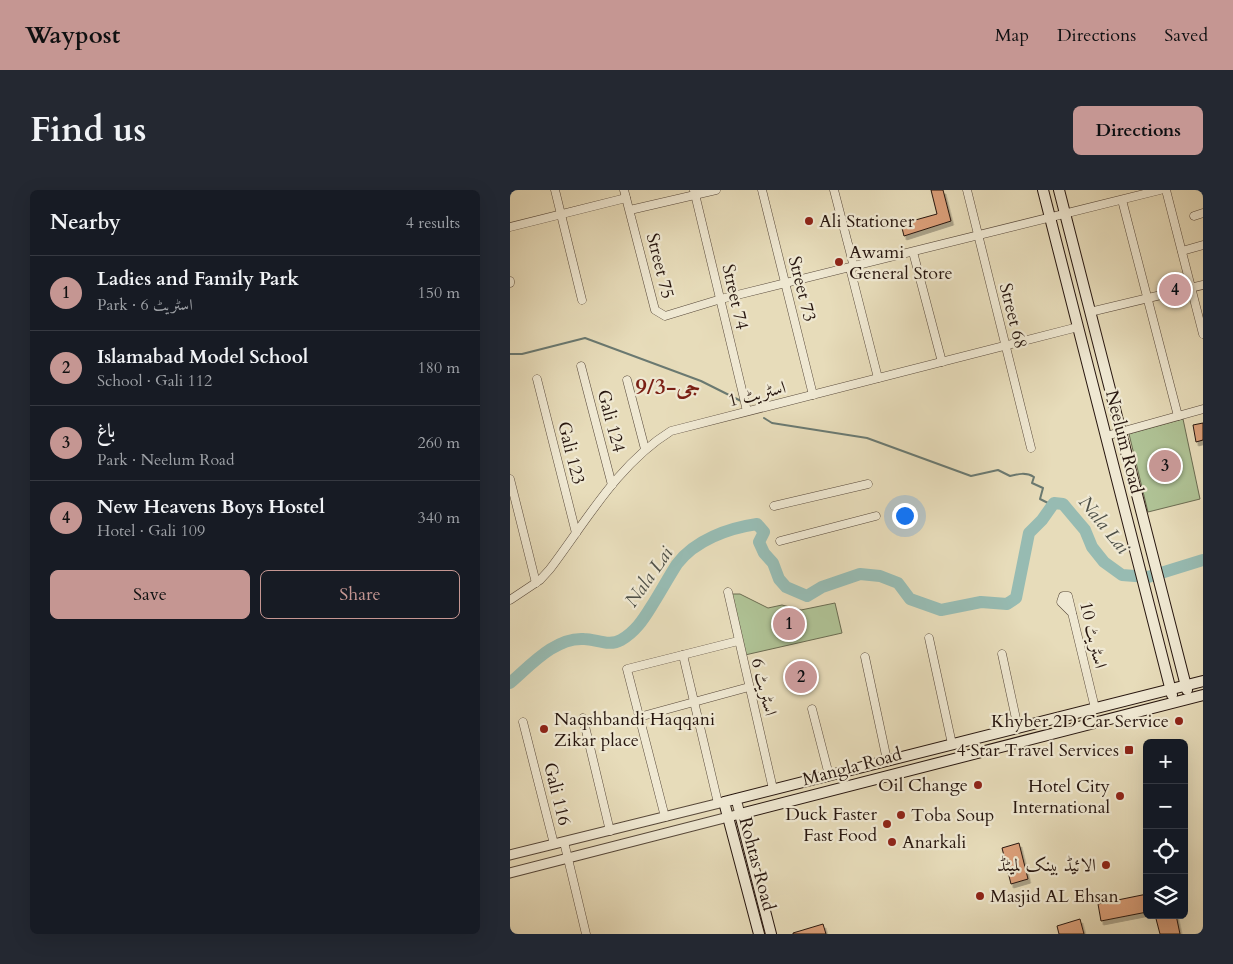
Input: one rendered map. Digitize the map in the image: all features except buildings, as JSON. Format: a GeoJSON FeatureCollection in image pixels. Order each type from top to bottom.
{"type":"FeatureCollection","features":[{"type":"Feature","properties":{"kind":"main road","name":"Neelum Road"},"geometry":{"type":"LineString","coordinates":[[1043,190],[1173,702]]}},
{"type":"Feature","properties":{"kind":"main road","name":"Neelum Road"},"geometry":{"type":"LineString","coordinates":[[1059,190],[1189,698]]}},
{"type":"Feature","properties":{"kind":"main road","name":"Mangla Road"},"geometry":{"type":"LineString","coordinates":[[721,803],[1203,681]]}},
{"type":"Feature","properties":{"kind":"main road","name":"Mangla Road"},"geometry":{"type":"LineString","coordinates":[[740,814],[1203,695]]}},
{"type":"Feature","properties":{"kind":"main road","name":"Rohtas Road"},"geometry":{"type":"LineString","coordinates":[[721,803],[728,817],[759,934]]}},
{"type":"Feature","properties":{"kind":"main road","name":"Rohtas Road"},"geometry":{"type":"LineString","coordinates":[[740,814],[771,934]]}},
{"type":"Feature","properties":{"kind":"street"},"geometry":{"type":"LineString","coordinates":[[555,190],[582,300]]}},
{"type":"Feature","properties":{"kind":"street"},"geometry":{"type":"LineString","coordinates":[[630,210],[695,193],[716,190]]}},
{"type":"Feature","properties":{"kind":"street","name":"Street 73"},"geometry":{"type":"LineString","coordinates":[[762,190],[813,395]]}},
{"type":"Feature","properties":{"kind":"street"},"geometry":{"type":"LineString","coordinates":[[834,190],[878,378]]}},
{"type":"Feature","properties":{"kind":"street","name":"Street 68"},"geometry":{"type":"LineString","coordinates":[[967,190],[1031,448]]}},
{"type":"Feature","properties":{"kind":"street","name":"Street 75"},"geometry":{"type":"LineString","coordinates":[[625,194],[655,310],[665,316],[721,299],[1122,200],[1140,192],[1160,190]]}},
{"type":"Feature","properties":{"kind":"street"},"geometry":{"type":"LineString","coordinates":[[1166,190],[1203,334]]}},
{"type":"Feature","properties":{"kind":"street","name":"Street 74"},"geometry":{"type":"LineString","coordinates":[[695,193],[747,411]]}},
{"type":"Feature","properties":{"kind":"street"},"geometry":{"type":"LineString","coordinates":[[510,227],[561,215],[625,194]]}},
{"type":"Feature","properties":{"kind":"street"},"geometry":{"type":"LineString","coordinates":[[1122,200],[1178,416]]}},
{"type":"Feature","properties":{"kind":"street"},"geometry":{"type":"LineString","coordinates":[[1194,216],[1203,213]]}},
{"type":"Feature","properties":{"kind":"street"},"geometry":{"type":"LineString","coordinates":[[1182,250],[1203,245]]}},
{"type":"Feature","properties":{"kind":"street"},"geometry":{"type":"LineString","coordinates":[[913,252],[942,362]]}},
{"type":"Feature","properties":{"kind":"street"},"geometry":{"type":"LineString","coordinates":[[1090,312],[1203,285]]}},
{"type":"Feature","properties":{"kind":"street","name":"اسٹریٹ 1"},"geometry":{"type":"LineString","coordinates":[[510,600],[536,582],[550,569],[630,462],[671,431],[1078,326]]}},
{"type":"Feature","properties":{"kind":"street","name":"Gali 124"},"geometry":{"type":"LineString","coordinates":[[581,366],[612,484]]}},
{"type":"Feature","properties":{"kind":"street","name":"Gali 123"},"geometry":{"type":"LineString","coordinates":[[537,379],[576,533]]}},
{"type":"Feature","properties":{"kind":"street"},"geometry":{"type":"LineString","coordinates":[[627,380],[645,449]]}},
{"type":"Feature","properties":{"kind":"street"},"geometry":{"type":"LineString","coordinates":[[1106,436],[1121,430],[1203,409]]}},
{"type":"Feature","properties":{"kind":"street"},"geometry":{"type":"LineString","coordinates":[[510,479],[536,582]]}},
{"type":"Feature","properties":{"kind":"street"},"geometry":{"type":"LineString","coordinates":[[774,506],[868,484]]}},
{"type":"Feature","properties":{"kind":"street"},"geometry":{"type":"LineString","coordinates":[[780,541],[876,516]]}},
{"type":"Feature","properties":{"kind":"street","name":"اسٹریٹ 6"},"geometry":{"type":"LineString","coordinates":[[728,592],[773,789]]}},
{"type":"Feature","properties":{"kind":"street","name":"اسٹریٹ 10"},"geometry":{"type":"LineString","coordinates":[[1072,613],[1061,602],[1063,596],[1068,596],[1095,708]]}},
{"type":"Feature","properties":{"kind":"street"},"geometry":{"type":"LineString","coordinates":[[929,638],[952,744]]}},
{"type":"Feature","properties":{"kind":"street"},"geometry":{"type":"LineString","coordinates":[[665,817],[626,671],[629,668],[738,641]]}},
{"type":"Feature","properties":{"kind":"street"},"geometry":{"type":"LineString","coordinates":[[1002,654],[1018,728]]}},
{"type":"Feature","properties":{"kind":"street"},"geometry":{"type":"LineString","coordinates":[[683,655],[692,703],[721,803]]}},
{"type":"Feature","properties":{"kind":"street"},"geometry":{"type":"LineString","coordinates":[[865,657],[887,760]]}},
{"type":"Feature","properties":{"kind":"street"},"geometry":{"type":"LineString","coordinates":[[638,717],[749,687]]}},
{"type":"Feature","properties":{"kind":"street"},"geometry":{"type":"LineString","coordinates":[[812,709],[829,775]]}},
{"type":"Feature","properties":{"kind":"street"},"geometry":{"type":"LineString","coordinates":[[583,718],[610,831]]}},
{"type":"Feature","properties":{"kind":"street","name":"Gali 116"},"geometry":{"type":"LineString","coordinates":[[523,722],[554,844]]}},
{"type":"Feature","properties":{"kind":"street"},"geometry":{"type":"LineString","coordinates":[[736,799],[740,814]]}},
{"type":"Feature","properties":{"kind":"street","name":"Mangla Road"},"geometry":{"type":"LineString","coordinates":[[510,855],[721,803]]}},
{"type":"Feature","properties":{"kind":"street","name":"Mangla Road"},"geometry":{"type":"LineString","coordinates":[[510,873],[740,814]]}},
{"type":"Feature","properties":{"kind":"street"},"geometry":{"type":"LineString","coordinates":[[564,842],[586,934]]}},
{"type":"Feature","properties":{"kind":"green space"},"geometry":{"type":"Polygon","coordinates":[[[1183,419],[1200,499],[1148,512],[1129,434],[1183,419]]]}},
{"type":"Feature","properties":{"kind":"green space"},"geometry":{"type":"Polygon","coordinates":[[[731,594],[740,594],[768,608],[782,605],[801,610],[835,603],[842,633],[745,655],[731,594]]]}},
{"type":"Feature","properties":{"kind":"waterway"},"geometry":{"type":"LineString","coordinates":[[510,354],[522,354],[585,338],[701,381],[743,402]]}},
{"type":"Feature","properties":{"kind":"waterway"},"geometry":{"type":"LineString","coordinates":[[764,418],[772,423],[867,438],[971,476],[998,470],[1010,476],[1028,474],[1034,477],[1032,483],[1043,488],[1040,499],[1052,505]]}},
{"type":"Feature","properties":{"kind":"waterway","name":"Nala Lai"},"geometry":{"type":"LineString","coordinates":[[510,683],[544,654],[563,643],[584,639],[612,643],[626,637],[642,621],[677,564],[693,548],[713,536],[757,524],[764,532],[759,542],[764,553],[773,563],[779,579],[786,587],[807,596],[822,587],[860,574],[880,576],[898,583],[910,599],[941,610],[981,602],[1007,604],[1016,598],[1029,533],[1042,520],[1054,503],[1063,504],[1085,530],[1092,547],[1104,562],[1122,575],[1148,577],[1203,560]]}},
{"type":"Feature","properties":{"kind":"place","name":"Ali Stationer"},"geometry":{"type":"Point","coordinates":[809,221]}},
{"type":"Feature","properties":{"kind":"place","name":"Awami General Store"},"geometry":{"type":"Point","coordinates":[839,262]}},
{"type":"Feature","properties":{"kind":"place","name":"New Heavens Boys Hostel"},"geometry":{"type":"Point","coordinates":[1175,290]}},
{"type":"Feature","properties":{"kind":"place","name":"باغ"},"geometry":{"type":"Point","coordinates":[1165,466]}},
{"type":"Feature","properties":{"kind":"place","name":"Ladies and Family Park"},"geometry":{"type":"Point","coordinates":[789,624]}},
{"type":"Feature","properties":{"kind":"place","name":"Islamabad Model School"},"geometry":{"type":"Point","coordinates":[801,677]}},
{"type":"Feature","properties":{"kind":"place","name":"Khyber 2D Car Service"},"geometry":{"type":"Point","coordinates":[1179,721]}},
{"type":"Feature","properties":{"kind":"place","name":"Naqshbandi Haqqani Zikar place"},"geometry":{"type":"Point","coordinates":[544,729]}},
{"type":"Feature","properties":{"kind":"place","name":"4 Star Travel Services"},"geometry":{"type":"Point","coordinates":[1129,750]}},
{"type":"Feature","properties":{"kind":"place","name":"Oil Change"},"geometry":{"type":"Point","coordinates":[978,785]}},
{"type":"Feature","properties":{"kind":"place","name":"Hotel City International"},"geometry":{"type":"Point","coordinates":[1120,796]}},
{"type":"Feature","properties":{"kind":"place","name":"Toba Soup"},"geometry":{"type":"Point","coordinates":[901,815]}},
{"type":"Feature","properties":{"kind":"place","name":"Duck Faster Fast Food"},"geometry":{"type":"Point","coordinates":[887,824]}},
{"type":"Feature","properties":{"kind":"place","name":"Anarkali"},"geometry":{"type":"Point","coordinates":[892,842]}},
{"type":"Feature","properties":{"kind":"place","name":"الائیڈ بینک لمیٹڈ"},"geometry":{"type":"Point","coordinates":[1106,865]}},
{"type":"Feature","properties":{"kind":"place","name":"Masjid AL Ehsan"},"geometry":{"type":"Point","coordinates":[980,896]}},
{"type":"Feature","properties":{"kind":"district","name":"جی-9/3"},"geometry":{"type":"Point","coordinates":[668,387]}}]}
